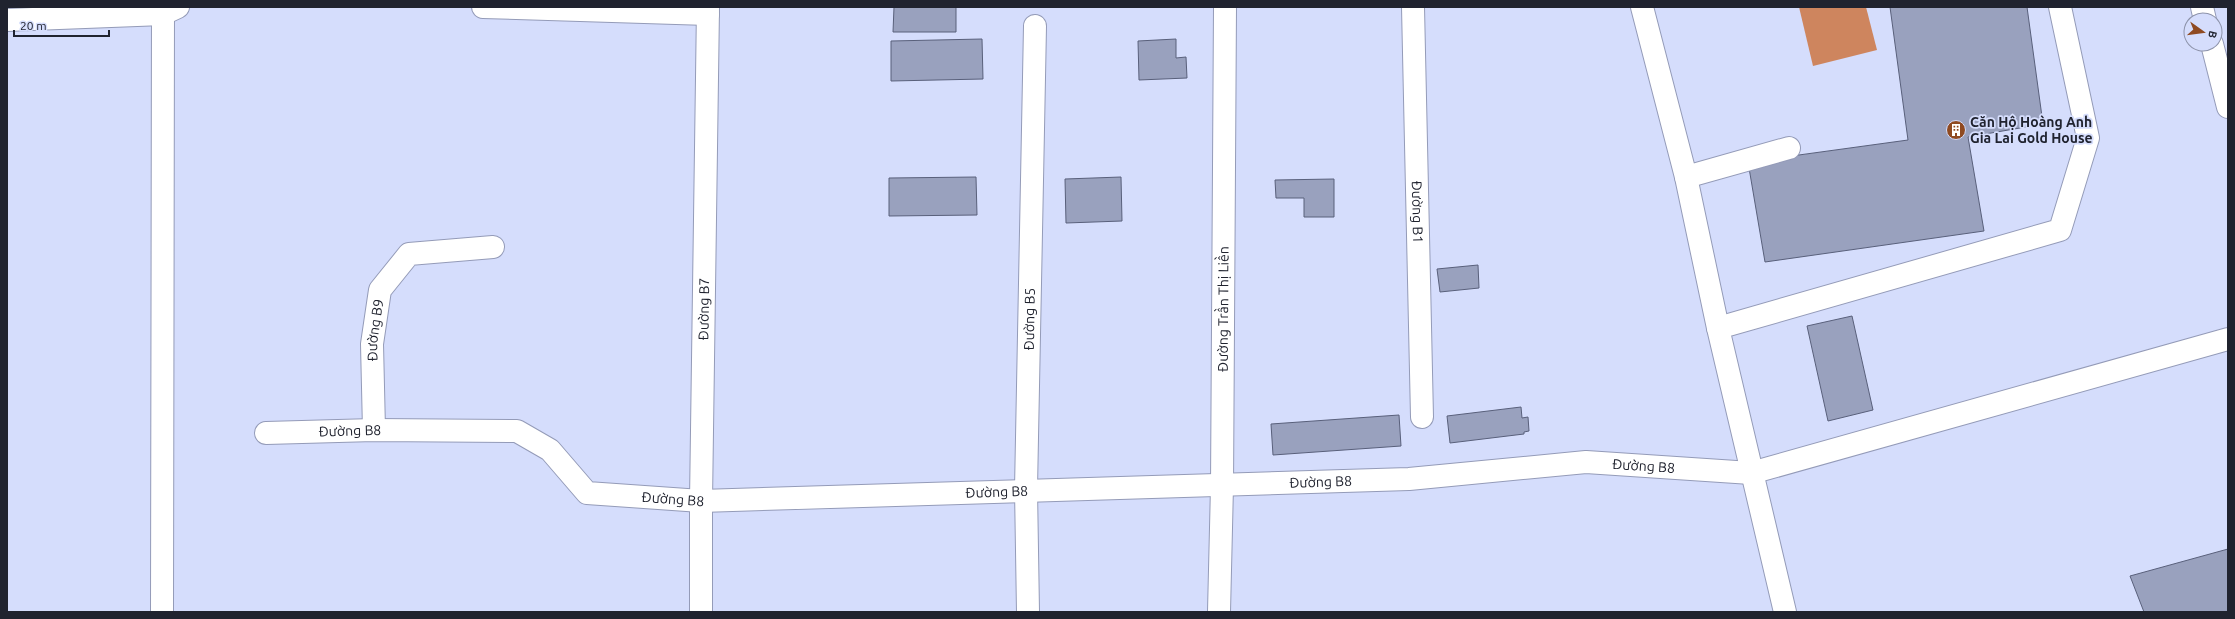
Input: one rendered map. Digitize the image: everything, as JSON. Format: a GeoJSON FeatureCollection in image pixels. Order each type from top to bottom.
{"type":"FeatureCollection","features":[{"type":"Feature","properties":{"kind":"street"},"geometry":{"type":"LineString","coordinates":[[483,7],[708,10]]}},
{"type":"Feature","properties":{"kind":"street","name":"Đường Trần Thị Liền"},"geometry":{"type":"LineString","coordinates":[[1219,612],[1222,486],[1226,7]]}},
{"type":"Feature","properties":{"kind":"street","name":"Đường B1"},"geometry":{"type":"LineString","coordinates":[[1413,7],[1422,417]]}},
{"type":"Feature","properties":{"kind":"street"},"geometry":{"type":"LineString","coordinates":[[1642,7],[1686,177],[1718,328],[1785,612]]}},
{"type":"Feature","properties":{"kind":"street"},"geometry":{"type":"LineString","coordinates":[[1718,328],[2060,230],[2088,138],[2060,7]]}},
{"type":"Feature","properties":{"kind":"street"},"geometry":{"type":"LineString","coordinates":[[7,20],[168,9],[162,612]]}},
{"type":"Feature","properties":{"kind":"street","name":"Đường B7"},"geometry":{"type":"LineString","coordinates":[[701,612],[701,501],[708,10]]}},
{"type":"Feature","properties":{"kind":"street","name":"Đường B5"},"geometry":{"type":"LineString","coordinates":[[1028,612],[1026,490],[1035,26]]}},
{"type":"Feature","properties":{"kind":"street"},"geometry":{"type":"LineString","coordinates":[[2214,52],[2228,107]]}},
{"type":"Feature","properties":{"kind":"street"},"geometry":{"type":"LineString","coordinates":[[1686,177],[1789,148]]}},
{"type":"Feature","properties":{"kind":"street","name":"Đường B9"},"geometry":{"type":"LineString","coordinates":[[374,430],[372,344],[380,290],[409,254],[493,247]]}},
{"type":"Feature","properties":{"kind":"street","name":"Đường B8"},"geometry":{"type":"LineString","coordinates":[[266,433],[374,430],[517,431],[550,450],[587,492],[701,501],[1409,479],[1586,462],[1751,473],[2228,339]]}},
{"type":"Feature","properties":{"kind":"shaded area"},"geometry":{"type":"Polygon","coordinates":[[[1799,7],[1866,7],[1877,50],[1813,66],[1799,7]]]}},
{"type":"Feature","properties":{"kind":"building"},"geometry":{"type":"Polygon","coordinates":[[[894,7],[956,7],[956,32],[893,32],[894,7]]]}},
{"type":"Feature","properties":{"kind":"building","name":"Căn Hộ Hoàng Anh Gia Lai Gold House"},"geometry":{"type":"Polygon","coordinates":[[[1890,7],[2027,7],[2043,124],[1968,137],[1984,231],[1765,262],[1748,162],[1908,140],[1890,7]]]}},
{"type":"Feature","properties":{"kind":"building"},"geometry":{"type":"Polygon","coordinates":[[[982,39],[983,79],[891,81],[891,41],[982,39]]]}},
{"type":"Feature","properties":{"kind":"building"},"geometry":{"type":"Polygon","coordinates":[[[1176,39],[1176,58],[1186,57],[1187,78],[1139,80],[1138,41],[1176,39]]]}},
{"type":"Feature","properties":{"kind":"building"},"geometry":{"type":"Polygon","coordinates":[[[976,177],[977,215],[889,216],[889,178],[976,177]]]}},
{"type":"Feature","properties":{"kind":"building"},"geometry":{"type":"Polygon","coordinates":[[[1121,177],[1122,221],[1066,223],[1065,179],[1121,177]]]}},
{"type":"Feature","properties":{"kind":"building"},"geometry":{"type":"Polygon","coordinates":[[[1334,179],[1334,217],[1304,217],[1304,198],[1276,198],[1275,180],[1334,179]]]}},
{"type":"Feature","properties":{"kind":"building"},"geometry":{"type":"Polygon","coordinates":[[[1478,265],[1479,288],[1440,292],[1437,269],[1478,265]]]}},
{"type":"Feature","properties":{"kind":"building"},"geometry":{"type":"Polygon","coordinates":[[[1852,316],[1873,410],[1828,421],[1807,326],[1852,316]]]}},
{"type":"Feature","properties":{"kind":"building"},"geometry":{"type":"Polygon","coordinates":[[[1521,407],[1522,418],[1528,417],[1529,431],[1524,432],[1524,434],[1450,443],[1447,416],[1521,407]]]}},
{"type":"Feature","properties":{"kind":"building"},"geometry":{"type":"Polygon","coordinates":[[[1399,415],[1401,446],[1273,455],[1271,424],[1399,415]]]}},
{"type":"Feature","properties":{"kind":"building"},"geometry":{"type":"Polygon","coordinates":[[[2228,549],[2228,612],[2144,612],[2130,576],[2228,549]]]}},
{"type":"Feature","properties":{"kind":"place","name":"Căn Hộ Hoàng Anh Gia Lai Gold House"},"geometry":{"type":"Point","coordinates":[1956,130]}}]}
